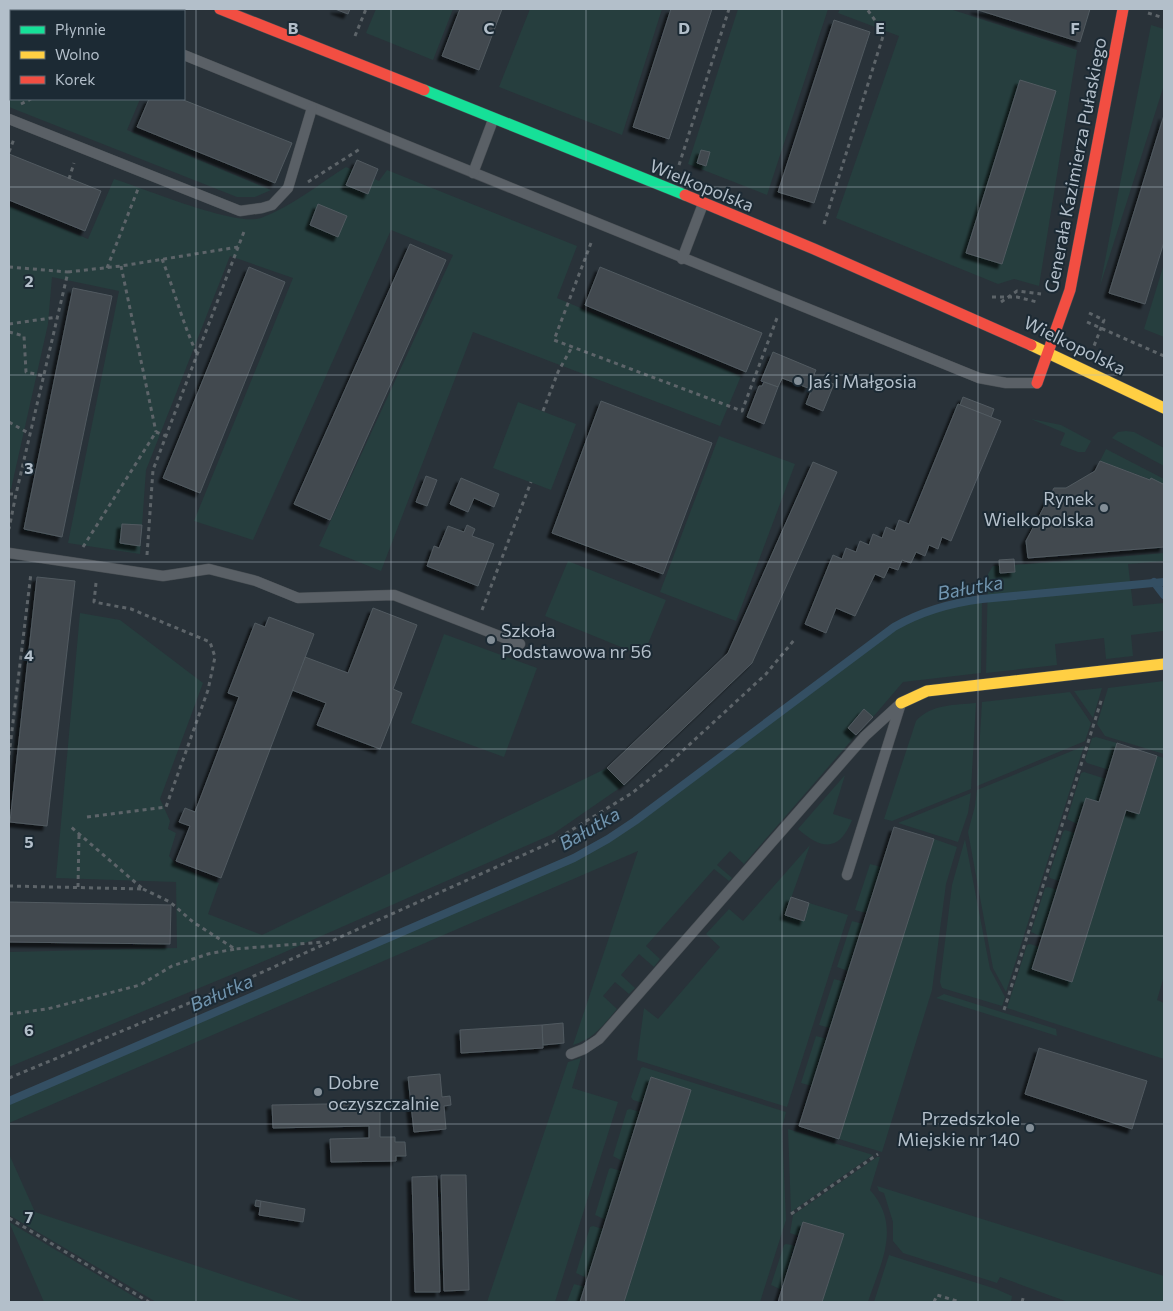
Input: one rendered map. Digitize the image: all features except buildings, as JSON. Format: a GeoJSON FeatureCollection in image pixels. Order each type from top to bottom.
{"type":"FeatureCollection","features":[{"type":"Feature","properties":{"kind":"street","name":"Wielkopolska"},"geometry":{"type":"LineString","coordinates":[[220,9],[923,294],[1164,408]]}},
{"type":"Feature","properties":{"kind":"street","name":"Generała Kazimierza Pułaskiego"},"geometry":{"type":"LineString","coordinates":[[1037,383],[1070,290],[1122,9]]}},
{"type":"Feature","properties":{"kind":"street"},"geometry":{"type":"LineString","coordinates":[[901,703],[917,694],[932,690],[1164,664]]}},
{"type":"Feature","properties":{"kind":"lane"},"geometry":{"type":"LineString","coordinates":[[185,55],[682,259],[980,378],[1006,383],[1037,383]]}},
{"type":"Feature","properties":{"kind":"lane"},"geometry":{"type":"LineString","coordinates":[[9,120],[230,207],[240,210],[252,210],[272,205],[288,188],[312,108]]}},
{"type":"Feature","properties":{"kind":"lane"},"geometry":{"type":"LineString","coordinates":[[472,173],[493,119]]}},
{"type":"Feature","properties":{"kind":"lane"},"geometry":{"type":"LineString","coordinates":[[682,259],[703,204]]}},
{"type":"Feature","properties":{"kind":"lane"},"geometry":{"type":"LineString","coordinates":[[9,554],[163,576],[209,569],[256,581],[298,598],[394,595],[520,644]]}},
{"type":"Feature","properties":{"kind":"lane"},"geometry":{"type":"LineString","coordinates":[[847,875],[901,703]]}},
{"type":"Feature","properties":{"kind":"lane"},"geometry":{"type":"LineString","coordinates":[[570,1054],[584,1049],[598,1040],[864,736],[901,703]]}},
{"type":"Feature","properties":{"kind":"path"},"geometry":{"type":"LineString","coordinates":[[354,40],[366,9]]}},
{"type":"Feature","properties":{"kind":"path"},"geometry":{"type":"LineString","coordinates":[[677,172],[729,9]]}},
{"type":"Feature","properties":{"kind":"path"},"geometry":{"type":"LineString","coordinates":[[822,230],[884,33],[868,9]]}},
{"type":"Feature","properties":{"kind":"path"},"geometry":{"type":"LineString","coordinates":[[1144,12],[1164,18]]}},
{"type":"Feature","properties":{"kind":"path"},"geometry":{"type":"LineString","coordinates":[[9,152],[16,134]]}},
{"type":"Feature","properties":{"kind":"path"},"geometry":{"type":"LineString","coordinates":[[304,185],[360,149]]}},
{"type":"Feature","properties":{"kind":"path"},"geometry":{"type":"LineString","coordinates":[[69,179],[75,157]]}},
{"type":"Feature","properties":{"kind":"path"},"geometry":{"type":"LineString","coordinates":[[107,268],[140,183]]}},
{"type":"Feature","properties":{"kind":"path"},"geometry":{"type":"LineString","coordinates":[[146,574],[153,470],[198,357],[252,210]]}},
{"type":"Feature","properties":{"kind":"path"},"geometry":{"type":"LineString","coordinates":[[591,243],[554,340],[742,411],[777,318]]}},
{"type":"Feature","properties":{"kind":"path"},"geometry":{"type":"LineString","coordinates":[[9,267],[68,272],[121,266],[238,247]]}},
{"type":"Feature","properties":{"kind":"path"},"geometry":{"type":"LineString","coordinates":[[162,259],[177,295],[183,326],[198,357]]}},
{"type":"Feature","properties":{"kind":"path"},"geometry":{"type":"LineString","coordinates":[[73,562],[156,432],[121,266]]}},
{"type":"Feature","properties":{"kind":"path"},"geometry":{"type":"LineString","coordinates":[[9,528],[68,272]]}},
{"type":"Feature","properties":{"kind":"path"},"geometry":{"type":"LineString","coordinates":[[1063,312],[1164,356]]}},
{"type":"Feature","properties":{"kind":"path"},"geometry":{"type":"LineString","coordinates":[[9,324],[58,317]]}},
{"type":"Feature","properties":{"kind":"path"},"geometry":{"type":"LineString","coordinates":[[1093,346],[1104,320]]}},
{"type":"Feature","properties":{"kind":"path"},"geometry":{"type":"LineString","coordinates":[[9,332],[24,336],[26,372],[44,376]]}},
{"type":"Feature","properties":{"kind":"path"},"geometry":{"type":"LineString","coordinates":[[543,411],[558,372],[572,347]]}},
{"type":"Feature","properties":{"kind":"path"},"geometry":{"type":"LineString","coordinates":[[9,422],[30,434]]}},
{"type":"Feature","properties":{"kind":"path"},"geometry":{"type":"LineString","coordinates":[[156,432],[166,436]]}},
{"type":"Feature","properties":{"kind":"path"},"geometry":{"type":"LineString","coordinates":[[476,627],[531,482]]}},
{"type":"Feature","properties":{"kind":"path"},"geometry":{"type":"LineString","coordinates":[[9,494],[16,494]]}},
{"type":"Feature","properties":{"kind":"path"},"geometry":{"type":"LineString","coordinates":[[9,756],[32,566]]}},
{"type":"Feature","properties":{"kind":"path"},"geometry":{"type":"LineString","coordinates":[[87,817],[166,807],[208,690],[215,657],[210,642],[131,609],[94,602],[97,576]]}},
{"type":"Feature","properties":{"kind":"path"},"geometry":{"type":"LineString","coordinates":[[9,1078],[247,979],[327,941],[552,842],[609,808],[665,767],[766,674],[795,640]]}},
{"type":"Feature","properties":{"kind":"path"},"geometry":{"type":"LineString","coordinates":[[1004,1010],[1102,697]]}},
{"type":"Feature","properties":{"kind":"path"},"geometry":{"type":"LineString","coordinates":[[71,827],[143,889],[170,902],[193,922],[235,949]]}},
{"type":"Feature","properties":{"kind":"path"},"geometry":{"type":"LineString","coordinates":[[78,887],[79,834]]}},
{"type":"Feature","properties":{"kind":"path"},"geometry":{"type":"LineString","coordinates":[[9,886],[143,889]]}},
{"type":"Feature","properties":{"kind":"path"},"geometry":{"type":"LineString","coordinates":[[9,1014],[48,1009],[140,985],[172,966],[208,954],[235,949],[327,941]]}},
{"type":"Feature","properties":{"kind":"path"},"geometry":{"type":"LineString","coordinates":[[791,1214],[878,1154]]}},
{"type":"Feature","properties":{"kind":"path"},"geometry":{"type":"LineString","coordinates":[[9,1218],[149,1302]]}},
{"type":"Feature","properties":{"kind":"path"},"geometry":{"type":"LineString","coordinates":[[934,1302],[937,1295],[960,1302]]}},
{"type":"Feature","properties":{"kind":"path"},"geometry":{"type":"LineString","coordinates":[[1022,1302],[1024,1295]]}},
{"type":"Feature","properties":{"kind":"green space"},"geometry":{"type":"Polygon","coordinates":[[[376,9],[453,9],[433,60],[366,33],[376,9]]]}},
{"type":"Feature","properties":{"kind":"green space"},"geometry":{"type":"Polygon","coordinates":[[[530,9],[662,9],[622,135],[499,87],[530,9]]]}},
{"type":"Feature","properties":{"kind":"green space"},"geometry":{"type":"Polygon","coordinates":[[[738,9],[828,9],[767,195],[688,164],[738,9]]]}},
{"type":"Feature","properties":{"kind":"green space"},"geometry":{"type":"Polygon","coordinates":[[[840,9],[950,9],[1077,50],[1039,286],[1014,279],[998,284],[836,218],[899,36],[838,13],[840,9]]]}},
{"type":"Feature","properties":{"kind":"green space"},"geometry":{"type":"Polygon","coordinates":[[[9,22],[10,100],[140,100],[127,130],[271,190],[255,197],[237,197],[9,107],[9,22]]]}},
{"type":"Feature","properties":{"kind":"green space"},"geometry":{"type":"Polygon","coordinates":[[[1151,25],[1164,29],[1164,85],[1100,286],[1151,25]]]}},
{"type":"Feature","properties":{"kind":"green space"},"geometry":{"type":"Polygon","coordinates":[[[346,167],[379,181],[387,170],[577,246],[557,298],[741,376],[720,426],[473,332],[381,571],[319,546],[453,255],[391,230],[253,540],[194,521],[293,278],[230,256],[146,470],[140,554],[68,543],[119,291],[52,277],[48,324],[11,489],[9,489],[9,206],[88,239],[114,179],[211,212],[249,219],[261,218],[283,208],[346,167]]]}},
{"type":"Feature","properties":{"kind":"green space"},"geometry":{"type":"Polygon","coordinates":[[[1164,264],[1164,337],[1144,329],[1164,264]]]}},
{"type":"Feature","properties":{"kind":"green space"},"geometry":{"type":"Polygon","coordinates":[[[518,402],[576,424],[551,490],[493,468],[518,402]]]}},
{"type":"Feature","properties":{"kind":"green space"},"geometry":{"type":"Polygon","coordinates":[[[1031,419],[1061,425],[1091,441],[1085,452],[1078,452],[1060,445],[1065,433],[1031,419]]]}},
{"type":"Feature","properties":{"kind":"green space"},"geometry":{"type":"Polygon","coordinates":[[[1118,432],[1134,432],[1164,448],[1164,466],[1112,438],[1118,432]]]}},
{"type":"Feature","properties":{"kind":"green space"},"geometry":{"type":"Polygon","coordinates":[[[719,436],[795,464],[736,621],[660,592],[719,436]]]}},
{"type":"Feature","properties":{"kind":"green space"},"geometry":{"type":"Polygon","coordinates":[[[1106,449],[1164,479],[1163,484],[1100,461],[1106,449]]]}},
{"type":"Feature","properties":{"kind":"green space"},"geometry":{"type":"Polygon","coordinates":[[[1164,553],[1164,561],[1128,564],[1133,606],[1164,603],[1164,631],[1131,635],[1133,656],[1106,659],[1104,638],[1055,644],[1057,665],[986,673],[988,574],[993,566],[999,566],[1000,573],[1015,572],[1014,565],[1164,553]]]}},
{"type":"Feature","properties":{"kind":"green space"},"geometry":{"type":"Polygon","coordinates":[[[568,561],[666,600],[643,656],[545,616],[568,561]]]}},
{"type":"Feature","properties":{"kind":"green space"},"geometry":{"type":"Polygon","coordinates":[[[982,599],[981,673],[903,682],[873,717],[864,709],[848,728],[856,735],[744,864],[730,851],[717,865],[732,878],[729,881],[714,869],[646,946],[660,959],[654,967],[639,954],[621,975],[635,988],[629,994],[615,982],[603,996],[617,1009],[587,1039],[573,1045],[638,851],[9,1123],[9,1101],[574,858],[608,839],[894,627],[933,609],[982,599]]]}},
{"type":"Feature","properties":{"kind":"green space"},"geometry":{"type":"Polygon","coordinates":[[[80,613],[120,620],[203,683],[160,799],[170,821],[168,829],[176,833],[169,856],[176,865],[219,883],[208,914],[262,935],[607,768],[624,785],[553,834],[269,959],[9,1067],[9,952],[177,948],[176,882],[56,878],[80,613]]]}},
{"type":"Feature","properties":{"kind":"green space"},"geometry":{"type":"Polygon","coordinates":[[[444,634],[537,668],[504,757],[411,723],[444,634]]]}},
{"type":"Feature","properties":{"kind":"green space"},"geometry":{"type":"Polygon","coordinates":[[[1164,681],[1164,754],[1105,736],[1097,724],[1108,688],[1164,681]]]}},
{"type":"Feature","properties":{"kind":"green space"},"geometry":{"type":"Polygon","coordinates":[[[1102,688],[1093,718],[1074,691],[1102,688]]]}},
{"type":"Feature","properties":{"kind":"green space"},"geometry":{"type":"Polygon","coordinates":[[[1070,692],[1091,723],[1085,741],[977,786],[982,702],[1070,692]]]}},
{"type":"Feature","properties":{"kind":"green space"},"geometry":{"type":"Polygon","coordinates":[[[976,703],[971,789],[892,821],[884,819],[916,721],[922,715],[936,708],[976,703]]]}},
{"type":"Feature","properties":{"kind":"green space"},"geometry":{"type":"Polygon","coordinates":[[[1096,737],[1117,743],[1109,770],[1087,763],[1085,760],[1092,738],[1096,737]]]}},
{"type":"Feature","properties":{"kind":"green space"},"geometry":{"type":"Polygon","coordinates":[[[1084,746],[1006,992],[993,968],[968,832],[977,790],[1084,746]]]}},
{"type":"Feature","properties":{"kind":"green space"},"geometry":{"type":"Polygon","coordinates":[[[1157,756],[1164,758],[1164,976],[1157,1000],[1164,1003],[1164,1059],[1007,1008],[1027,945],[1039,947],[1032,969],[1072,982],[1126,810],[1139,814],[1157,756]]]}},
{"type":"Feature","properties":{"kind":"green space"},"geometry":{"type":"Polygon","coordinates":[[[1084,772],[1106,779],[1099,802],[1086,798],[1077,824],[1067,819],[1081,773],[1084,772]]]}},
{"type":"Feature","properties":{"kind":"green space"},"geometry":{"type":"Polygon","coordinates":[[[845,775],[833,814],[852,820],[847,830],[836,842],[822,844],[798,829],[845,775]]]}},
{"type":"Feature","properties":{"kind":"green space"},"geometry":{"type":"Polygon","coordinates":[[[971,793],[968,813],[958,842],[898,823],[971,793]]]}},
{"type":"Feature","properties":{"kind":"green space"},"geometry":{"type":"Polygon","coordinates":[[[1065,830],[1075,833],[1059,881],[1050,878],[1049,875],[1065,830]]]}},
{"type":"Feature","properties":{"kind":"green space"},"geometry":{"type":"Polygon","coordinates":[[[934,839],[957,847],[946,884],[932,990],[882,1152],[839,1139],[934,839]]]}},
{"type":"Feature","properties":{"kind":"green space"},"geometry":{"type":"Polygon","coordinates":[[[965,839],[990,969],[1005,997],[1002,1006],[942,988],[940,982],[952,885],[965,839]]]}},
{"type":"Feature","properties":{"kind":"green space"},"geometry":{"type":"Polygon","coordinates":[[[810,845],[785,915],[803,921],[809,903],[848,915],[787,1107],[637,1060],[644,1008],[658,1019],[720,947],[706,934],[729,909],[743,921],[810,845]]]}},
{"type":"Feature","properties":{"kind":"green space"},"geometry":{"type":"Polygon","coordinates":[[[870,864],[881,867],[866,913],[855,910],[870,864]]]}},
{"type":"Feature","properties":{"kind":"green space"},"geometry":{"type":"Polygon","coordinates":[[[1045,888],[1057,890],[1042,937],[1031,932],[1045,888]]]}},
{"type":"Feature","properties":{"kind":"green space"},"geometry":{"type":"Polygon","coordinates":[[[852,921],[863,924],[848,971],[837,967],[852,921]]]}},
{"type":"Feature","properties":{"kind":"green space"},"geometry":{"type":"Polygon","coordinates":[[[834,979],[845,982],[830,1028],[819,1025],[834,979]]]}},
{"type":"Feature","properties":{"kind":"green space"},"geometry":{"type":"Polygon","coordinates":[[[944,994],[1056,1029],[1057,1036],[936,998],[944,994]]]}},
{"type":"Feature","properties":{"kind":"green space"},"geometry":{"type":"Polygon","coordinates":[[[816,1036],[827,1039],[812,1086],[801,1083],[816,1036]]]}},
{"type":"Feature","properties":{"kind":"green space"},"geometry":{"type":"Polygon","coordinates":[[[581,1058],[572,1088],[618,1102],[555,1302],[487,1302],[568,1062],[581,1058]]]}},
{"type":"Feature","properties":{"kind":"green space"},"geometry":{"type":"Polygon","coordinates":[[[643,1067],[786,1112],[782,1127],[786,1220],[760,1302],[624,1302],[691,1090],[651,1077],[643,1103],[633,1100],[631,1097],[643,1067]]]}},
{"type":"Feature","properties":{"kind":"green space"},"geometry":{"type":"Polygon","coordinates":[[[627,1110],[640,1112],[624,1162],[613,1156],[627,1110]]]}},
{"type":"Feature","properties":{"kind":"green space"},"geometry":{"type":"Polygon","coordinates":[[[788,1129],[873,1155],[791,1212],[788,1129]]]}},
{"type":"Feature","properties":{"kind":"green space"},"geometry":{"type":"Polygon","coordinates":[[[9,1154],[35,1212],[305,1302],[156,1302],[9,1215],[9,1154]]]}},
{"type":"Feature","properties":{"kind":"green space"},"geometry":{"type":"Polygon","coordinates":[[[877,1157],[880,1157],[870,1190],[880,1204],[885,1217],[887,1231],[883,1258],[868,1302],[822,1302],[843,1234],[804,1222],[799,1236],[790,1233],[793,1215],[877,1157]]]}},
{"type":"Feature","properties":{"kind":"green space"},"geometry":{"type":"Polygon","coordinates":[[[609,1169],[621,1171],[606,1220],[595,1215],[609,1169]]]}},
{"type":"Feature","properties":{"kind":"green space"},"geometry":{"type":"Polygon","coordinates":[[[877,1186],[1164,1276],[1164,1302],[1068,1302],[1000,1277],[997,1283],[903,1253],[893,1241],[893,1222],[884,1193],[879,1191],[877,1186]]]}},
{"type":"Feature","properties":{"kind":"green space"},"geometry":{"type":"Polygon","coordinates":[[[9,1222],[143,1302],[44,1302],[9,1222]]]}},
{"type":"Feature","properties":{"kind":"green space"},"geometry":{"type":"Polygon","coordinates":[[[590,1227],[603,1229],[587,1278],[576,1273],[590,1227]]]}},
{"type":"Feature","properties":{"kind":"green space"},"geometry":{"type":"Polygon","coordinates":[[[784,1245],[796,1246],[782,1290],[771,1285],[784,1245]]]}},
{"type":"Feature","properties":{"kind":"green space"},"geometry":{"type":"Polygon","coordinates":[[[889,1255],[996,1289],[1012,1296],[1011,1302],[874,1302],[889,1255]]]}},
{"type":"Feature","properties":{"kind":"green space"},"geometry":{"type":"Polygon","coordinates":[[[574,1284],[585,1287],[580,1302],[567,1302],[574,1284]]]}},
{"type":"Feature","properties":{"kind":"waterway"},"geometry":{"type":"LineString","coordinates":[[1154,582],[1164,595]]}},
{"type":"Feature","properties":{"kind":"waterway","name":"Bałutka"},"geometry":{"type":"LineString","coordinates":[[9,1101],[574,858],[635,821],[894,627],[915,616],[947,605],[982,599],[1164,582]]}},
{"type":"Feature","properties":{"kind":"traffic: fast"},"geometry":{"type":"LineString","coordinates":[[424,90],[685,195]]}},
{"type":"Feature","properties":{"kind":"traffic: slow"},"geometry":{"type":"LineString","coordinates":[[1031,345],[1164,408]]}},
{"type":"Feature","properties":{"kind":"traffic: slow"},"geometry":{"type":"LineString","coordinates":[[901,703],[927,691],[1164,664]]}},
{"type":"Feature","properties":{"kind":"traffic: jam"},"geometry":{"type":"LineString","coordinates":[[220,9],[424,90]]}},
{"type":"Feature","properties":{"kind":"traffic: jam"},"geometry":{"type":"LineString","coordinates":[[1037,383],[1070,290],[1123,9]]}},
{"type":"Feature","properties":{"kind":"traffic: jam"},"geometry":{"type":"LineString","coordinates":[[685,195],[814,249],[1031,345]]}},
{"type":"Feature","properties":{"kind":"place","name":"Jaś i Małgosia"},"geometry":{"type":"Point","coordinates":[798,381]}},
{"type":"Feature","properties":{"kind":"place","name":"Rynek Wielkopolska"},"geometry":{"type":"Point","coordinates":[1104,508]}},
{"type":"Feature","properties":{"kind":"place","name":"Szkoła Podstawowa nr 56"},"geometry":{"type":"Point","coordinates":[491,640]}},
{"type":"Feature","properties":{"kind":"place","name":"Dobre oczyszczalnie"},"geometry":{"type":"Point","coordinates":[318,1092]}},
{"type":"Feature","properties":{"kind":"place","name":"Przedszkole Miejskie nr 140"},"geometry":{"type":"Point","coordinates":[1030,1128]}}]}
